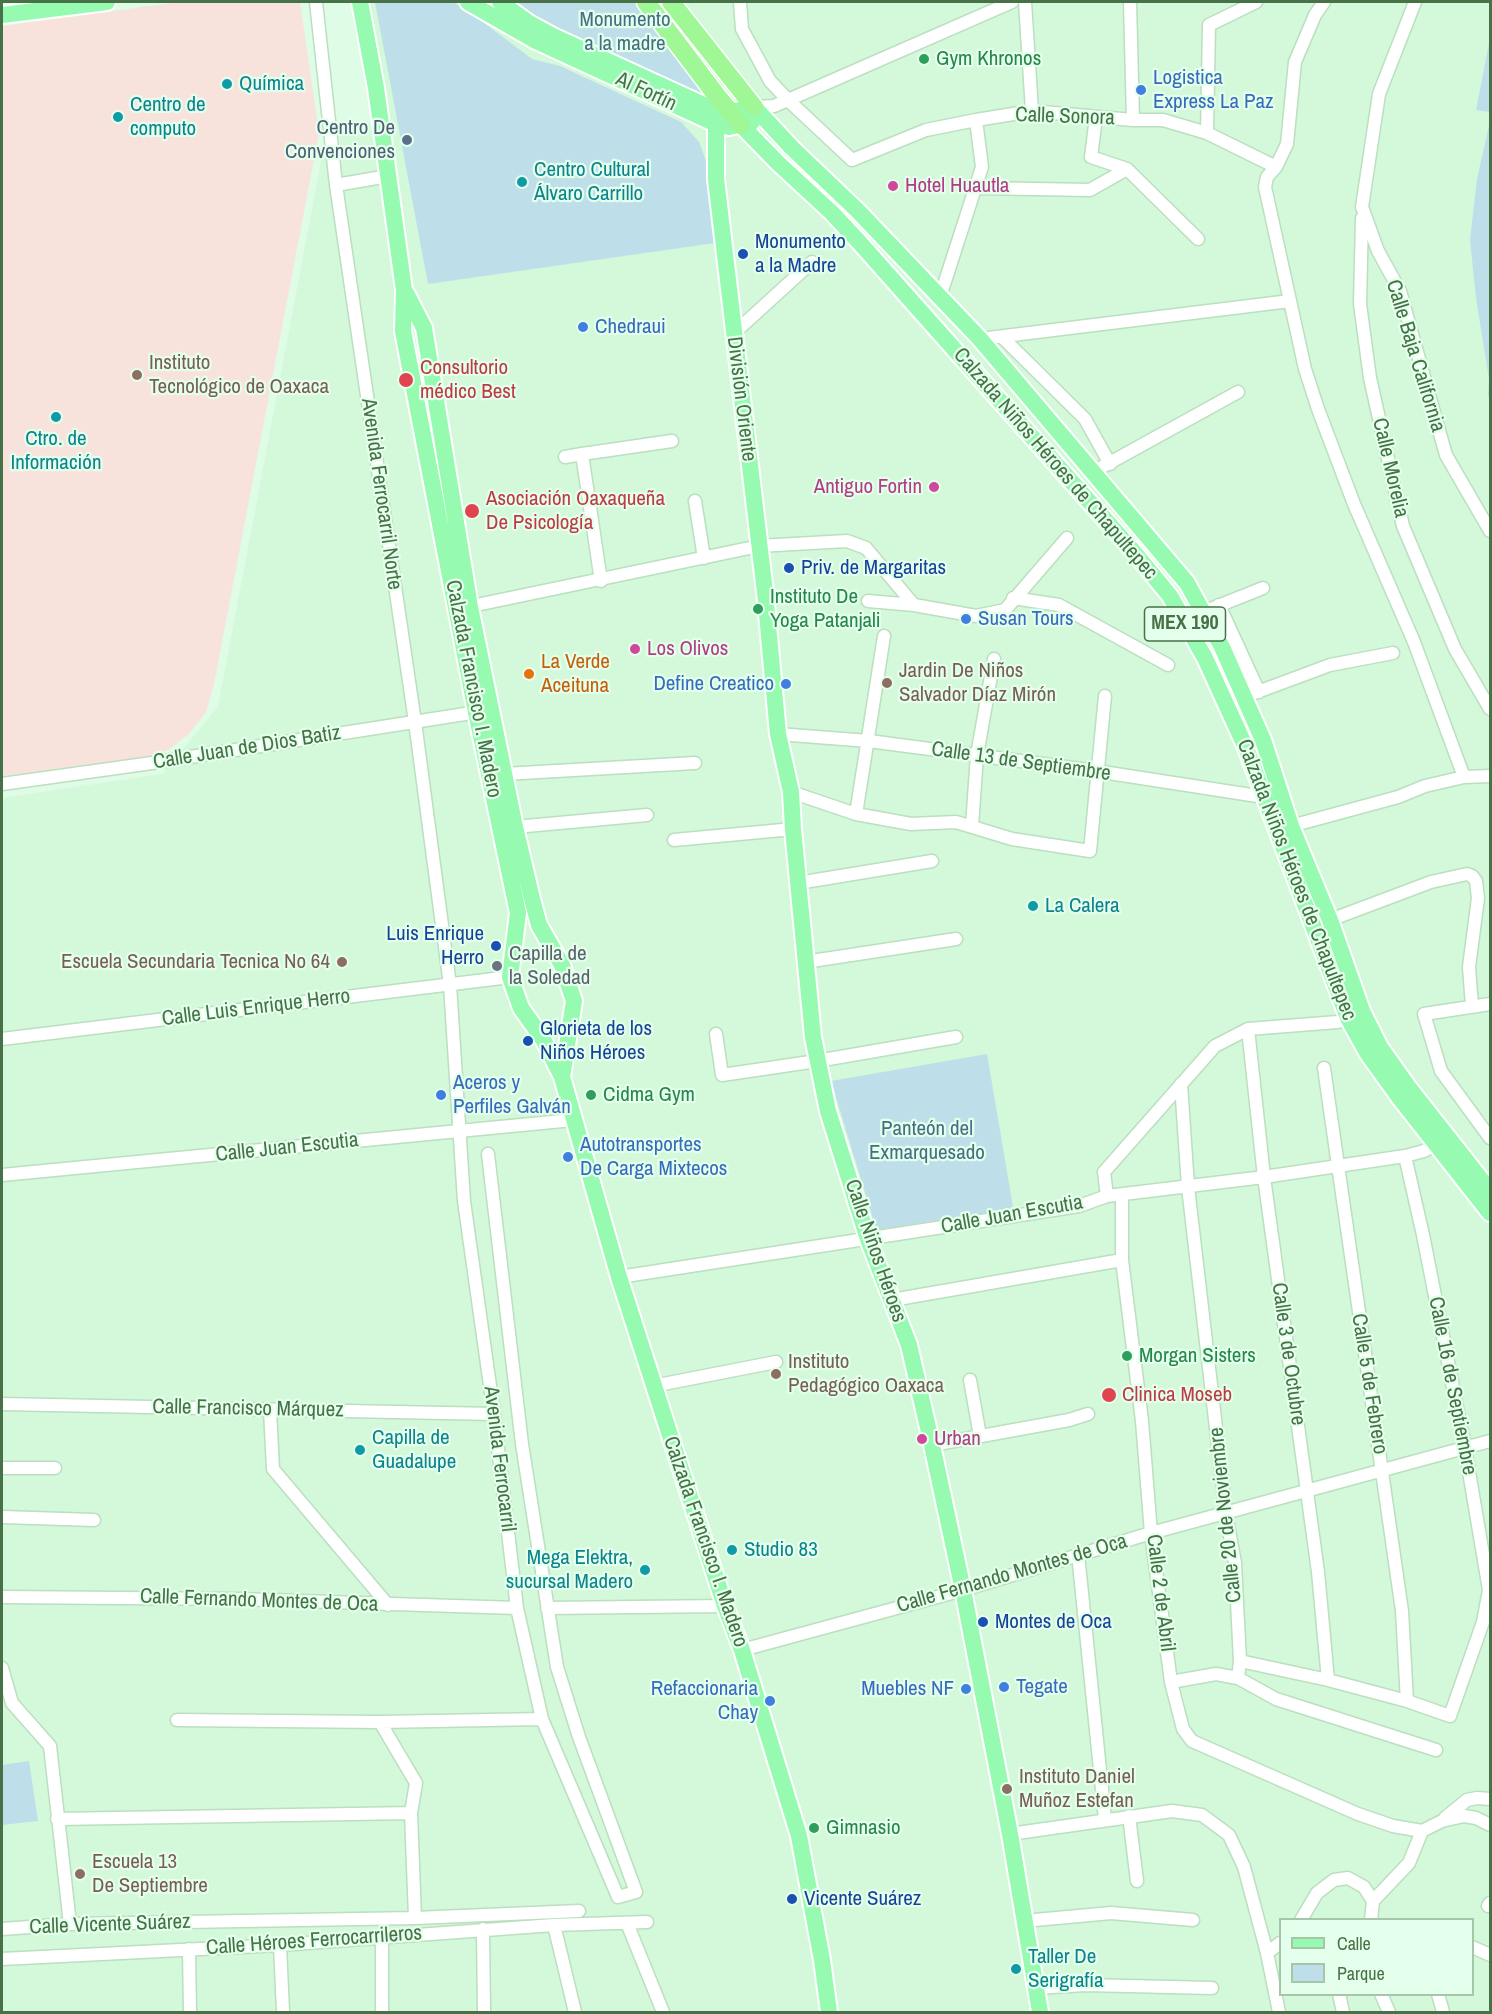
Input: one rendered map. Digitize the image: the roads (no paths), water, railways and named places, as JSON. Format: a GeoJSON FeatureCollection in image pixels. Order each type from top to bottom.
{"type":"FeatureCollection","features":[{"type":"Feature","properties":{"kind":"highway","name":"MEX 190"},"geometry":{"type":"LineString","coordinates":[[646,2],[724,114]]}},
{"type":"Feature","properties":{"kind":"highway","name":"MEX 190"},"geometry":{"type":"LineString","coordinates":[[671,2],[719,64],[764,111]]}},
{"type":"Feature","properties":{"kind":"main road"},"geometry":{"type":"LineString","coordinates":[[2,15],[103,2]]}},
{"type":"Feature","properties":{"kind":"main road","name":"Calzada Francisco I. Madero"},"geometry":{"type":"LineString","coordinates":[[360,2],[376,87],[404,290],[424,328],[464,608],[518,913],[510,977],[520,1008],[543,1039],[562,1077],[619,1277],[653,1386],[725,1606],[742,1650],[799,1836],[822,1960],[829,2013]]}},
{"type":"Feature","properties":{"kind":"main road","name":"Al Fortín"},"geometry":{"type":"LineString","coordinates":[[468,2],[536,40],[724,114]]}},
{"type":"Feature","properties":{"kind":"main road","name":"Al Fortín"},"geometry":{"type":"LineString","coordinates":[[500,2],[529,23],[553,36],[724,114]]}},
{"type":"Feature","properties":{"kind":"main road"},"geometry":{"type":"LineString","coordinates":[[724,114],[764,111]]}},
{"type":"Feature","properties":{"kind":"main road","name":"Calzada Niños Héroes de Chapultepec"},"geometry":{"type":"LineString","coordinates":[[764,111],[980,339],[1187,583],[1222,647],[1252,695],[1263,740],[1292,826],[1330,920],[1362,1011],[1380,1047],[1409,1088],[1491,1191]]}},
{"type":"Feature","properties":{"kind":"main road","name":"División Oriente"},"geometry":{"type":"LineString","coordinates":[[724,114],[716,179],[759,546],[778,734]]}},
{"type":"Feature","properties":{"kind":"main road","name":"Calzada Niños Héroes de Chapultepec"},"geometry":{"type":"LineString","coordinates":[[724,114],[832,213],[860,243],[1134,552],[1170,596],[1209,668],[1246,748],[1348,1018],[1368,1054],[1491,1213]]}},
{"type":"Feature","properties":{"kind":"main road","name":"Calzada Francisco I. Madero"},"geometry":{"type":"LineString","coordinates":[[484,711],[504,774],[540,925],[562,965],[574,1001],[562,1077]]}},
{"type":"Feature","properties":{"kind":"main road","name":"Calle Niños Héroes"},"geometry":{"type":"LineString","coordinates":[[778,734],[791,792],[805,962],[817,1061],[828,1111],[868,1239],[909,1346],[963,1590],[1010,1834],[1040,2013]]}},
{"type":"Feature","properties":{"kind":"main road"},"geometry":{"type":"LineString","coordinates":[[515,929],[540,925]]}},
{"type":"Feature","properties":{"kind":"street","name":"Avenida Ferrocarril Norte"},"geometry":{"type":"LineString","coordinates":[[316,2],[336,185],[415,722],[450,986]]}},
{"type":"Feature","properties":{"kind":"street"},"geometry":{"type":"LineString","coordinates":[[740,2],[742,29],[770,81],[788,100]]}},
{"type":"Feature","properties":{"kind":"street"},"geometry":{"type":"LineString","coordinates":[[764,111],[1012,2]]}},
{"type":"Feature","properties":{"kind":"street"},"geometry":{"type":"LineString","coordinates":[[1025,2],[1032,111]]}},
{"type":"Feature","properties":{"kind":"street"},"geometry":{"type":"LineString","coordinates":[[1130,2],[1133,120]]}},
{"type":"Feature","properties":{"kind":"street"},"geometry":{"type":"LineString","coordinates":[[1208,133],[1209,25],[1256,2]]}},
{"type":"Feature","properties":{"kind":"street"},"geometry":{"type":"LineString","coordinates":[[1324,2],[1315,15],[1295,62],[1287,144],[1276,167],[1267,177],[1265,187],[1305,369],[1354,504],[1414,642],[1464,777]]}},
{"type":"Feature","properties":{"kind":"street","name":"Calle Baja California"},"geometry":{"type":"LineString","coordinates":[[1415,2],[1379,94],[1362,207],[1378,251],[1400,291],[1446,455],[1491,531]]}},
{"type":"Feature","properties":{"kind":"street","name":"División Oriente"},"geometry":{"type":"LineString","coordinates":[[719,64],[724,114]]}},
{"type":"Feature","properties":{"kind":"street","name":"Calle Sonora"},"geometry":{"type":"LineString","coordinates":[[788,100],[852,160],[926,130],[1032,111],[1133,120],[1163,120],[1208,133],[1276,167]]}},
{"type":"Feature","properties":{"kind":"street"},"geometry":{"type":"LineString","coordinates":[[1096,117],[1091,157],[1127,169],[1197,238]]}},
{"type":"Feature","properties":{"kind":"street"},"geometry":{"type":"LineString","coordinates":[[940,297],[982,167],[976,120]]}},
{"type":"Feature","properties":{"kind":"street"},"geometry":{"type":"LineString","coordinates":[[976,188],[1090,190],[1127,169]]}},
{"type":"Feature","properties":{"kind":"street"},"geometry":{"type":"LineString","coordinates":[[336,185],[388,176]]}},
{"type":"Feature","properties":{"kind":"street","name":"Calle Morelia"},"geometry":{"type":"LineString","coordinates":[[1362,207],[1361,314],[1370,378],[1403,526],[1455,649],[1491,709]]}},
{"type":"Feature","properties":{"kind":"street"},"geometry":{"type":"LineString","coordinates":[[733,334],[812,262]]}},
{"type":"Feature","properties":{"kind":"street"},"geometry":{"type":"LineString","coordinates":[[980,339],[1290,301]]}},
{"type":"Feature","properties":{"kind":"street"},"geometry":{"type":"LineString","coordinates":[[1002,337],[1085,419],[1110,464]]}},
{"type":"Feature","properties":{"kind":"street"},"geometry":{"type":"LineString","coordinates":[[1093,472],[1238,392]]}},
{"type":"Feature","properties":{"kind":"street"},"geometry":{"type":"LineString","coordinates":[[565,457],[672,441]]}},
{"type":"Feature","properties":{"kind":"street"},"geometry":{"type":"LineString","coordinates":[[582,454],[601,581]]}},
{"type":"Feature","properties":{"kind":"street"},"geometry":{"type":"LineString","coordinates":[[695,501],[705,558]]}},
{"type":"Feature","properties":{"kind":"street"},"geometry":{"type":"LineString","coordinates":[[868,601],[914,605],[976,616],[1005,610],[1067,538]]}},
{"type":"Feature","properties":{"kind":"street"},"geometry":{"type":"LineString","coordinates":[[464,608],[759,546],[847,541],[866,549],[914,605]]}},
{"type":"Feature","properties":{"kind":"street"},"geometry":{"type":"LineString","coordinates":[[1203,612],[1263,588]]}},
{"type":"Feature","properties":{"kind":"street"},"geometry":{"type":"LineString","coordinates":[[1013,598],[1059,605],[1168,665]]}},
{"type":"Feature","properties":{"kind":"street"},"geometry":{"type":"LineString","coordinates":[[1219,604],[1252,695],[1330,665],[1393,654]]}},
{"type":"Feature","properties":{"kind":"street"},"geometry":{"type":"LineString","coordinates":[[856,814],[884,636]]}},
{"type":"Feature","properties":{"kind":"street"},"geometry":{"type":"LineString","coordinates":[[972,826],[977,755],[994,659]]}},
{"type":"Feature","properties":{"kind":"street"},"geometry":{"type":"LineString","coordinates":[[791,792],[856,814],[911,824],[956,822],[1012,839],[1090,851],[1105,696]]}},
{"type":"Feature","properties":{"kind":"street","name":"Calle Juan de Dios Batiz"},"geometry":{"type":"LineString","coordinates":[[2,784],[484,711]]}},
{"type":"Feature","properties":{"kind":"street","name":"Calle 13 de Septiembre"},"geometry":{"type":"LineString","coordinates":[[778,734],[869,741],[977,755],[1264,797]]}},
{"type":"Feature","properties":{"kind":"street"},"geometry":{"type":"LineString","coordinates":[[504,774],[695,763]]}},
{"type":"Feature","properties":{"kind":"street"},"geometry":{"type":"LineString","coordinates":[[1292,826],[1398,797],[1425,786],[1464,777],[1491,776]]}},
{"type":"Feature","properties":{"kind":"street"},"geometry":{"type":"LineString","coordinates":[[515,827],[647,815]]}},
{"type":"Feature","properties":{"kind":"street"},"geometry":{"type":"LineString","coordinates":[[674,840],[793,829]]}},
{"type":"Feature","properties":{"kind":"street"},"geometry":{"type":"LineString","coordinates":[[798,883],[932,861]]}},
{"type":"Feature","properties":{"kind":"street"},"geometry":{"type":"LineString","coordinates":[[1330,920],[1431,882],[1467,874],[1472,876],[1476,881],[1478,898],[1469,967],[1472,1006]]}},
{"type":"Feature","properties":{"kind":"street"},"geometry":{"type":"LineString","coordinates":[[805,962],[956,939]]}},
{"type":"Feature","properties":{"kind":"street","name":"Calle Luis Enrique Herro"},"geometry":{"type":"LineString","coordinates":[[2,1039],[510,977]]}},
{"type":"Feature","properties":{"kind":"street","name":"Avenida Ferrocarril"},"geometry":{"type":"LineString","coordinates":[[450,986],[464,1201],[494,1414],[517,1608],[542,1719],[618,1897],[636,1892],[579,1737],[557,1667],[547,1608]]}},
{"type":"Feature","properties":{"kind":"street"},"geometry":{"type":"LineString","coordinates":[[1491,1004],[1424,1014],[1441,1071],[1491,1138]]}},
{"type":"Feature","properties":{"kind":"street"},"geometry":{"type":"LineString","coordinates":[[1107,1196],[1104,1172],[1215,1046],[1248,1029],[1338,1022],[1348,1018]]}},
{"type":"Feature","properties":{"kind":"street","name":"Calle 3 de Octubre"},"geometry":{"type":"LineString","coordinates":[[1248,1029],[1264,1177],[1317,1572],[1328,1680]]}},
{"type":"Feature","properties":{"kind":"street"},"geometry":{"type":"LineString","coordinates":[[716,1034],[722,1075],[817,1061],[956,1036]]}},
{"type":"Feature","properties":{"kind":"street","name":"Calle 5 de Febrero"},"geometry":{"type":"LineString","coordinates":[[1324,1068],[1336,1166],[1402,1611],[1407,1701]]}},
{"type":"Feature","properties":{"kind":"street","name":"Calle 20 de Noviembre"},"geometry":{"type":"LineString","coordinates":[[1181,1083],[1188,1186],[1226,1514],[1235,1563],[1240,1661],[1238,1678]]}},
{"type":"Feature","properties":{"kind":"street","name":"Calle Juan Escutia"},"geometry":{"type":"LineString","coordinates":[[2,1175],[573,1120]]}},
{"type":"Feature","properties":{"kind":"street"},"geometry":{"type":"LineString","coordinates":[[1405,1156],[1424,1151],[1436,1144]]}},
{"type":"Feature","properties":{"kind":"street"},"geometry":{"type":"LineString","coordinates":[[488,1154],[521,1432],[547,1608],[725,1606]]}},
{"type":"Feature","properties":{"kind":"street","name":"Calle Juan Escutia"},"geometry":{"type":"LineString","coordinates":[[619,1277],[1079,1206],[1107,1196],[1264,1177],[1405,1156]]}},
{"type":"Feature","properties":{"kind":"street","name":"Calle 16 de Septiembre"},"geometry":{"type":"LineString","coordinates":[[1240,1661],[1328,1680],[1407,1701],[1450,1716],[1487,1623],[1490,1590],[1424,1234],[1405,1156]]}},
{"type":"Feature","properties":{"kind":"street","name":"Calle 2 de Abril"},"geometry":{"type":"LineString","coordinates":[[1122,1195],[1122,1260],[1142,1421],[1151,1533],[1171,1682],[1183,1730],[1192,1741],[1358,1814],[1393,1826],[1422,1831]]}},
{"type":"Feature","properties":{"kind":"street"},"geometry":{"type":"LineString","coordinates":[[892,1300],[1122,1260]]}},
{"type":"Feature","properties":{"kind":"street"},"geometry":{"type":"LineString","coordinates":[[653,1386],[776,1362]]}},
{"type":"Feature","properties":{"kind":"street"},"geometry":{"type":"LineString","coordinates":[[970,1380],[980,1436]]}},
{"type":"Feature","properties":{"kind":"street","name":"Calle Francisco Márquez"},"geometry":{"type":"LineString","coordinates":[[2,1404],[494,1414]]}},
{"type":"Feature","properties":{"kind":"street"},"geometry":{"type":"LineString","coordinates":[[270,1410],[273,1470],[388,1605]]}},
{"type":"Feature","properties":{"kind":"street"},"geometry":{"type":"LineString","coordinates":[[932,1445],[1069,1420],[1088,1414]]}},
{"type":"Feature","properties":{"kind":"street","name":"Calle Fernando Montes de Oca"},"geometry":{"type":"LineString","coordinates":[[742,1650],[963,1590],[1151,1533],[1491,1441]]}},
{"type":"Feature","properties":{"kind":"street"},"geometry":{"type":"LineString","coordinates":[[2,1468],[55,1468]]}},
{"type":"Feature","properties":{"kind":"street"},"geometry":{"type":"LineString","coordinates":[[2,1517],[94,1520]]}},
{"type":"Feature","properties":{"kind":"street"},"geometry":{"type":"LineString","coordinates":[[1078,1554],[1105,1819]]}},
{"type":"Feature","properties":{"kind":"street","name":"Calle Fernando Montes de Oca"},"geometry":{"type":"LineString","coordinates":[[2,1597],[238,1599],[517,1608]]}},
{"type":"Feature","properties":{"kind":"street"},"geometry":{"type":"LineString","coordinates":[[2,1668],[12,1703],[50,1746],[70,1924]]}},
{"type":"Feature","properties":{"kind":"street"},"geometry":{"type":"LineString","coordinates":[[1171,1682],[1216,1674],[1238,1678],[1276,1699],[1436,1750]]}},
{"type":"Feature","properties":{"kind":"street"},"geometry":{"type":"LineString","coordinates":[[177,1720],[380,1722],[542,1719]]}},
{"type":"Feature","properties":{"kind":"street"},"geometry":{"type":"LineString","coordinates":[[380,1722],[416,1784],[411,1813],[415,1917]]}},
{"type":"Feature","properties":{"kind":"street"},"geometry":{"type":"LineString","coordinates":[[1372,1901],[1409,1863],[1422,1831],[1442,1821],[1467,1800],[1477,1798],[1491,1800]]}},
{"type":"Feature","properties":{"kind":"street"},"geometry":{"type":"LineString","coordinates":[[1010,1834],[1172,1811],[1202,1815],[1229,1835],[1244,1867],[1267,1953],[1279,2013]]}},
{"type":"Feature","properties":{"kind":"street"},"geometry":{"type":"LineString","coordinates":[[57,1819],[411,1813]]}},
{"type":"Feature","properties":{"kind":"street"},"geometry":{"type":"LineString","coordinates":[[1129,1816],[1137,1881]]}},
{"type":"Feature","properties":{"kind":"street"},"geometry":{"type":"LineString","coordinates":[[1442,1821],[1464,1816],[1476,1818],[1491,1825]]}},
{"type":"Feature","properties":{"kind":"street"},"geometry":{"type":"LineString","coordinates":[[1302,1918],[1317,1893],[1334,1880],[1348,1878],[1364,1887],[1372,1901],[1371,1918]]}},
{"type":"Feature","properties":{"kind":"street","name":"Calle Vicente Suárez"},"geometry":{"type":"LineString","coordinates":[[2,1929],[70,1924],[415,1917],[579,1911]]}},
{"type":"Feature","properties":{"kind":"street"},"geometry":{"type":"LineString","coordinates":[[1024,1921],[1111,1913],[1193,1920]]}},
{"type":"Feature","properties":{"kind":"street","name":"Calle Héroes Ferrocarrileros"},"geometry":{"type":"LineString","coordinates":[[2,1959],[280,1945],[483,1929],[647,1922]]}},
{"type":"Feature","properties":{"kind":"street"},"geometry":{"type":"LineString","coordinates":[[627,1923],[663,2013]]}},
{"type":"Feature","properties":{"kind":"street"},"geometry":{"type":"LineString","coordinates":[[554,1925],[575,2013]]}},
{"type":"Feature","properties":{"kind":"street"},"geometry":{"type":"LineString","coordinates":[[483,1929],[484,2013]]}},
{"type":"Feature","properties":{"kind":"street"},"geometry":{"type":"LineString","coordinates":[[382,1936],[382,2013]]}},
{"type":"Feature","properties":{"kind":"street"},"geometry":{"type":"LineString","coordinates":[[1267,1953],[1279,1944]]}},
{"type":"Feature","properties":{"kind":"street"},"geometry":{"type":"LineString","coordinates":[[280,1945],[283,2013]]}},
{"type":"Feature","properties":{"kind":"street"},"geometry":{"type":"LineString","coordinates":[[1474,1947],[1491,1955]]}},
{"type":"Feature","properties":{"kind":"street"},"geometry":{"type":"LineString","coordinates":[[189,1948],[190,2013]]}},
{"type":"Feature","properties":{"kind":"street"},"geometry":{"type":"LineString","coordinates":[[1035,1988],[1086,1985],[1212,1988]]}},
{"type":"Feature","properties":{"kind":"street"},"geometry":{"type":"LineString","coordinates":[[1339,1996],[1343,2013]]}},
{"type":"Feature","properties":{"kind":"street"},"geometry":{"type":"LineString","coordinates":[[1381,1996],[1389,2013]]}},
{"type":"Feature","properties":{"kind":"street"},"geometry":{"type":"LineString","coordinates":[[1438,1996],[1443,2013]]}},
{"type":"Feature","properties":{"kind":"place","name":"Gym Khronos"},"geometry":{"type":"Point","coordinates":[924,59]}},
{"type":"Feature","properties":{"kind":"place","name":"Química"},"geometry":{"type":"Point","coordinates":[227,84]}},
{"type":"Feature","properties":{"kind":"place","name":"Logistica Express La Paz"},"geometry":{"type":"Point","coordinates":[1141,90]}},
{"type":"Feature","properties":{"kind":"place","name":"Centro de computo"},"geometry":{"type":"Point","coordinates":[118,117]}},
{"type":"Feature","properties":{"kind":"place","name":"Centro De Convenciones"},"geometry":{"type":"Point","coordinates":[407,140]}},
{"type":"Feature","properties":{"kind":"place","name":"Centro Cultural Álvaro Carrillo"},"geometry":{"type":"Point","coordinates":[522,182]}},
{"type":"Feature","properties":{"kind":"place","name":"Hotel Huautla"},"geometry":{"type":"Point","coordinates":[893,186]}},
{"type":"Feature","properties":{"kind":"place","name":"Monumento a la Madre"},"geometry":{"type":"Point","coordinates":[743,254]}},
{"type":"Feature","properties":{"kind":"place","name":"Chedraui"},"geometry":{"type":"Point","coordinates":[583,327]}},
{"type":"Feature","properties":{"kind":"place","name":"Instituto Tecnológico de Oaxaca"},"geometry":{"type":"Point","coordinates":[137,375]}},
{"type":"Feature","properties":{"kind":"place","name":"Consultorio médico Best"},"geometry":{"type":"Point","coordinates":[406,380]}},
{"type":"Feature","properties":{"kind":"place","name":"Ctro. de Información"},"geometry":{"type":"Point","coordinates":[56,417]}},
{"type":"Feature","properties":{"kind":"place","name":"Antiguo Fortin"},"geometry":{"type":"Point","coordinates":[934,487]}},
{"type":"Feature","properties":{"kind":"place","name":"Asociación Oaxaqueña De Psicología"},"geometry":{"type":"Point","coordinates":[472,511]}},
{"type":"Feature","properties":{"kind":"place","name":"Priv. de Margaritas"},"geometry":{"type":"Point","coordinates":[789,568]}},
{"type":"Feature","properties":{"kind":"place","name":"Instituto De Yoga Patanjali"},"geometry":{"type":"Point","coordinates":[758,609]}},
{"type":"Feature","properties":{"kind":"place","name":"Susan Tours"},"geometry":{"type":"Point","coordinates":[966,619]}},
{"type":"Feature","properties":{"kind":"place","name":"Los Olivos"},"geometry":{"type":"Point","coordinates":[635,649]}},
{"type":"Feature","properties":{"kind":"place","name":"La Verde Aceituna"},"geometry":{"type":"Point","coordinates":[529,674]}},
{"type":"Feature","properties":{"kind":"place","name":"Jardin De Niños Salvador Díaz Mirón"},"geometry":{"type":"Point","coordinates":[887,683]}},
{"type":"Feature","properties":{"kind":"place","name":"Define Creatico"},"geometry":{"type":"Point","coordinates":[786,684]}},
{"type":"Feature","properties":{"kind":"place","name":"La Calera"},"geometry":{"type":"Point","coordinates":[1033,906]}},
{"type":"Feature","properties":{"kind":"place","name":"Luis Enrique Herro"},"geometry":{"type":"Point","coordinates":[496,946]}},
{"type":"Feature","properties":{"kind":"place","name":"Escuela Secundaria Tecnica No 64"},"geometry":{"type":"Point","coordinates":[342,962]}},
{"type":"Feature","properties":{"kind":"place","name":"Capilla de la Soledad"},"geometry":{"type":"Point","coordinates":[497,966]}},
{"type":"Feature","properties":{"kind":"place","name":"Glorieta de los Niños Héroes"},"geometry":{"type":"Point","coordinates":[528,1041]}},
{"type":"Feature","properties":{"kind":"place","name":"Aceros y Perfiles Galván"},"geometry":{"type":"Point","coordinates":[441,1095]}},
{"type":"Feature","properties":{"kind":"place","name":"Cidma Gym"},"geometry":{"type":"Point","coordinates":[591,1095]}},
{"type":"Feature","properties":{"kind":"place","name":"Autotransportes De Carga Mixtecos"},"geometry":{"type":"Point","coordinates":[568,1157]}},
{"type":"Feature","properties":{"kind":"place","name":"Morgan Sisters"},"geometry":{"type":"Point","coordinates":[1127,1356]}},
{"type":"Feature","properties":{"kind":"place","name":"Instituto Pedagógico Oaxaca"},"geometry":{"type":"Point","coordinates":[776,1374]}},
{"type":"Feature","properties":{"kind":"place","name":"Clinica Moseb"},"geometry":{"type":"Point","coordinates":[1109,1395]}},
{"type":"Feature","properties":{"kind":"place","name":"Urban"},"geometry":{"type":"Point","coordinates":[922,1439]}},
{"type":"Feature","properties":{"kind":"place","name":"Capilla de Guadalupe"},"geometry":{"type":"Point","coordinates":[360,1450]}},
{"type":"Feature","properties":{"kind":"place","name":"Studio 83"},"geometry":{"type":"Point","coordinates":[732,1550]}},
{"type":"Feature","properties":{"kind":"place","name":"Mega Elektra, sucursal Madero"},"geometry":{"type":"Point","coordinates":[645,1570]}},
{"type":"Feature","properties":{"kind":"place","name":"Montes de Oca"},"geometry":{"type":"Point","coordinates":[983,1622]}},
{"type":"Feature","properties":{"kind":"place","name":"Tegate"},"geometry":{"type":"Point","coordinates":[1004,1687]}},
{"type":"Feature","properties":{"kind":"place","name":"Muebles NF"},"geometry":{"type":"Point","coordinates":[966,1689]}},
{"type":"Feature","properties":{"kind":"place","name":"Refaccionaria Chay"},"geometry":{"type":"Point","coordinates":[770,1701]}},
{"type":"Feature","properties":{"kind":"place","name":"Instituto Daniel Muñoz Estefan"},"geometry":{"type":"Point","coordinates":[1007,1789]}},
{"type":"Feature","properties":{"kind":"place","name":"Gimnasio"},"geometry":{"type":"Point","coordinates":[814,1828]}},
{"type":"Feature","properties":{"kind":"place","name":"Escuela 13 De Septiembre"},"geometry":{"type":"Point","coordinates":[80,1874]}},
{"type":"Feature","properties":{"kind":"place","name":"Vicente Suárez"},"geometry":{"type":"Point","coordinates":[792,1899]}},
{"type":"Feature","properties":{"kind":"place","name":"Taller De Serigrafía"},"geometry":{"type":"Point","coordinates":[1016,1969]}},
{"type":"Feature","properties":{"kind":"park label","name":"Monumento a la madre"},"geometry":{"type":"Point","coordinates":[625,32]}},
{"type":"Feature","properties":{"kind":"park label","name":"Panteón del Exmarquesado"},"geometry":{"type":"Point","coordinates":[927,1141]}}]}
